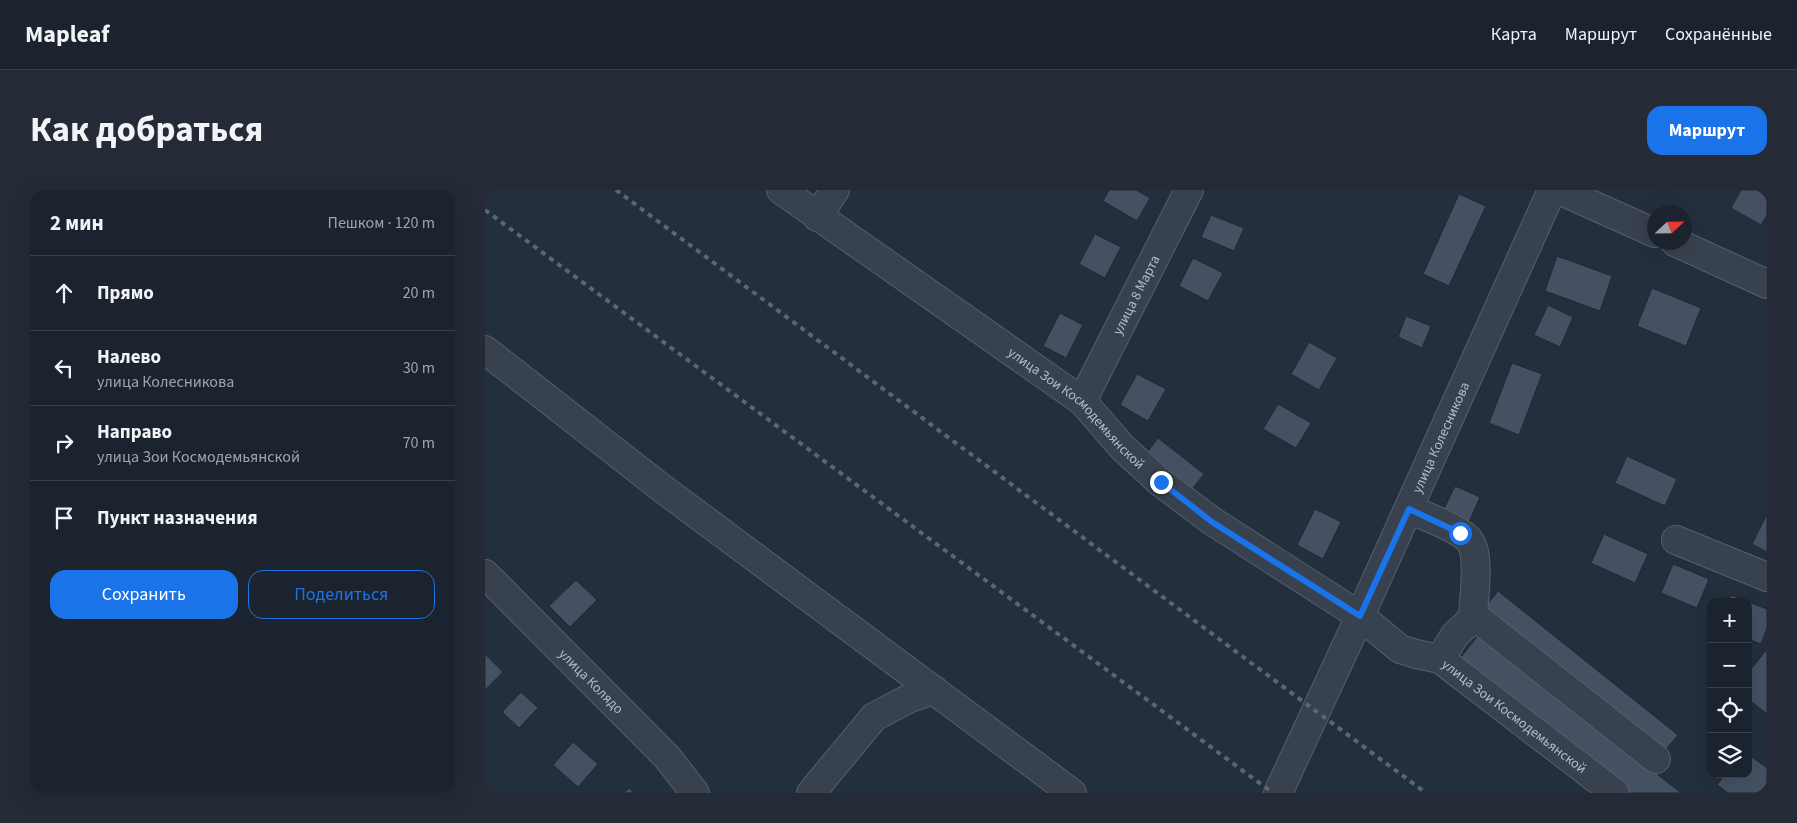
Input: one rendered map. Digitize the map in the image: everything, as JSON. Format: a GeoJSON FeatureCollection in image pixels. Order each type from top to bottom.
{"type":"FeatureCollection","features":[{"type":"Feature","properties":{"kind":"street","name":"улица Зои Космодемьянской"},"geometry":{"type":"LineString","coordinates":[[781,190],[1082,401],[1123,448],[1161,482],[1212,522],[1360,616],[1400,649],[1441,659],[1615,793]]}},
{"type":"Feature","properties":{"kind":"street"},"geometry":{"type":"LineString","coordinates":[[817,216],[835,190]]}},
{"type":"Feature","properties":{"kind":"street","name":"улица 8 Марта"},"geometry":{"type":"LineString","coordinates":[[1082,401],[1189,190]]}},
{"type":"Feature","properties":{"kind":"street","name":"улица Колесникова"},"geometry":{"type":"LineString","coordinates":[[1278,793],[1409,509],[1552,190]]}},
{"type":"Feature","properties":{"kind":"street"},"geometry":{"type":"LineString","coordinates":[[1559,190],[1647,229]]}},
{"type":"Feature","properties":{"kind":"street"},"geometry":{"type":"LineString","coordinates":[[1692,250],[1767,284]]}},
{"type":"Feature","properties":{"kind":"street"},"geometry":{"type":"LineString","coordinates":[[485,350],[663,489],[1072,793]]}},
{"type":"Feature","properties":{"kind":"street"},"geometry":{"type":"LineString","coordinates":[[1409,509],[1460,533],[1469,539],[1473,547],[1475,563],[1473,614],[1468,623],[1455,636],[1441,659]]}},
{"type":"Feature","properties":{"kind":"street"},"geometry":{"type":"LineString","coordinates":[[1677,540],[1767,577]]}},
{"type":"Feature","properties":{"kind":"street","name":"улица Колядо"},"geometry":{"type":"LineString","coordinates":[[485,574],[667,758],[695,793]]}},
{"type":"Feature","properties":{"kind":"street"},"geometry":{"type":"LineString","coordinates":[[1473,614],[1656,760]]}},
{"type":"Feature","properties":{"kind":"street"},"geometry":{"type":"LineString","coordinates":[[811,793],[874,717],[910,698],[934,690]]}},
{"type":"Feature","properties":{"kind":"building"},"geometry":{"type":"Polygon","coordinates":[[[1109,190],[1136,190],[1150,198],[1137,221],[1103,201],[1109,190]]]}},
{"type":"Feature","properties":{"kind":"building"},"geometry":{"type":"Polygon","coordinates":[[[1741,190],[1758,190],[1767,195],[1767,215],[1761,225],[1731,208],[1741,190]]]}},
{"type":"Feature","properties":{"kind":"building"},"geometry":{"type":"Polygon","coordinates":[[[1459,194],[1486,206],[1449,286],[1423,274],[1459,194]]]}},
{"type":"Feature","properties":{"kind":"building"},"geometry":{"type":"Polygon","coordinates":[[[1211,215],[1244,228],[1234,251],[1201,237],[1211,215]]]}},
{"type":"Feature","properties":{"kind":"building"},"geometry":{"type":"Polygon","coordinates":[[[1095,234],[1121,247],[1105,278],[1079,264],[1095,234]]]}},
{"type":"Feature","properties":{"kind":"building"},"geometry":{"type":"Polygon","coordinates":[[[1557,256],[1612,276],[1600,311],[1545,291],[1557,256]]]}},
{"type":"Feature","properties":{"kind":"building"},"geometry":{"type":"Polygon","coordinates":[[[1193,258],[1223,273],[1208,301],[1179,286],[1193,258]]]}},
{"type":"Feature","properties":{"kind":"building"},"geometry":{"type":"Polygon","coordinates":[[[1652,288],[1701,308],[1686,346],[1637,326],[1652,288]]]}},
{"type":"Feature","properties":{"kind":"building"},"geometry":{"type":"Polygon","coordinates":[[[1548,305],[1573,317],[1560,347],[1534,335],[1548,305]]]}},
{"type":"Feature","properties":{"kind":"building"},"geometry":{"type":"Polygon","coordinates":[[[1060,313],[1083,325],[1066,358],[1043,346],[1060,313]]]}},
{"type":"Feature","properties":{"kind":"building"},"geometry":{"type":"Polygon","coordinates":[[[1406,316],[1431,326],[1422,348],[1398,337],[1406,316]]]}},
{"type":"Feature","properties":{"kind":"building"},"geometry":{"type":"Polygon","coordinates":[[[1309,342],[1337,358],[1319,390],[1291,374],[1309,342]]]}},
{"type":"Feature","properties":{"kind":"building"},"geometry":{"type":"Polygon","coordinates":[[[1512,363],[1542,374],[1519,435],[1489,423],[1512,363]]]}},
{"type":"Feature","properties":{"kind":"building"},"geometry":{"type":"Polygon","coordinates":[[[1137,374],[1166,389],[1148,421],[1120,405],[1137,374]]]}},
{"type":"Feature","properties":{"kind":"building"},"geometry":{"type":"Polygon","coordinates":[[[1278,404],[1311,423],[1296,448],[1263,429],[1278,404]]]}},
{"type":"Feature","properties":{"kind":"building"},"geometry":{"type":"Polygon","coordinates":[[[1158,438],[1204,474],[1189,493],[1143,458],[1158,438]]]}},
{"type":"Feature","properties":{"kind":"building"},"geometry":{"type":"Polygon","coordinates":[[[1627,456],[1677,479],[1665,506],[1615,483],[1627,456]]]}},
{"type":"Feature","properties":{"kind":"building"},"geometry":{"type":"Polygon","coordinates":[[[1455,486],[1480,497],[1467,527],[1441,515],[1455,486]]]}},
{"type":"Feature","properties":{"kind":"building"},"geometry":{"type":"Polygon","coordinates":[[[1315,509],[1341,522],[1323,559],[1297,545],[1315,509]]]}},
{"type":"Feature","properties":{"kind":"building"},"geometry":{"type":"Polygon","coordinates":[[[1767,514],[1767,552],[1752,544],[1767,514]]]}},
{"type":"Feature","properties":{"kind":"building"},"geometry":{"type":"Polygon","coordinates":[[[1604,534],[1648,554],[1635,583],[1591,563],[1604,534]]]}},
{"type":"Feature","properties":{"kind":"building"},"geometry":{"type":"Polygon","coordinates":[[[1673,564],[1709,579],[1697,608],[1661,593],[1673,564]]]}},
{"type":"Feature","properties":{"kind":"building"},"geometry":{"type":"Polygon","coordinates":[[[576,580],[597,600],[570,627],[549,606],[576,580]]]}},
{"type":"Feature","properties":{"kind":"building"},"geometry":{"type":"Polygon","coordinates":[[[1498,591],[1678,735],[1663,753],[1483,610],[1498,591]]]}},
{"type":"Feature","properties":{"kind":"building"},"geometry":{"type":"Polygon","coordinates":[[[1752,603],[1767,609],[1767,628],[1761,644],[1752,641],[1752,603]]]}},
{"type":"Feature","properties":{"kind":"building"},"geometry":{"type":"Polygon","coordinates":[[[1480,633],[1681,793],[1630,793],[1461,657],[1480,633]]]}},
{"type":"Feature","properties":{"kind":"building"},"geometry":{"type":"Polygon","coordinates":[[[1767,649],[1767,714],[1752,702],[1752,668],[1767,649]]]}},
{"type":"Feature","properties":{"kind":"building"},"geometry":{"type":"Polygon","coordinates":[[[485,654],[503,672],[485,690],[485,654]]]}},
{"type":"Feature","properties":{"kind":"building"},"geometry":{"type":"Polygon","coordinates":[[[521,692],[538,708],[519,728],[502,712],[521,692]]]}},
{"type":"Feature","properties":{"kind":"building"},"geometry":{"type":"Polygon","coordinates":[[[573,742],[598,764],[578,787],[553,765],[573,742]]]}},
{"type":"Feature","properties":{"kind":"building"},"geometry":{"type":"Polygon","coordinates":[[[1752,757],[1767,768],[1767,793],[1728,793],[1717,785],[1722,778],[1752,778],[1752,757]]]}},
{"type":"Feature","properties":{"kind":"building"},"geometry":{"type":"Polygon","coordinates":[[[629,788],[634,793],[624,793],[629,788]]]}},
{"type":"Feature","properties":{"kind":"railway"},"geometry":{"type":"LineString","coordinates":[[616,190],[1426,793]]}},
{"type":"Feature","properties":{"kind":"railway"},"geometry":{"type":"LineString","coordinates":[[485,210],[1273,793]]}},
{"type":"Feature","properties":{"kind":"route"},"geometry":{"type":"LineString","coordinates":[[1161,482],[1212,522],[1360,616],[1409,509],[1460,533]]}}]}
